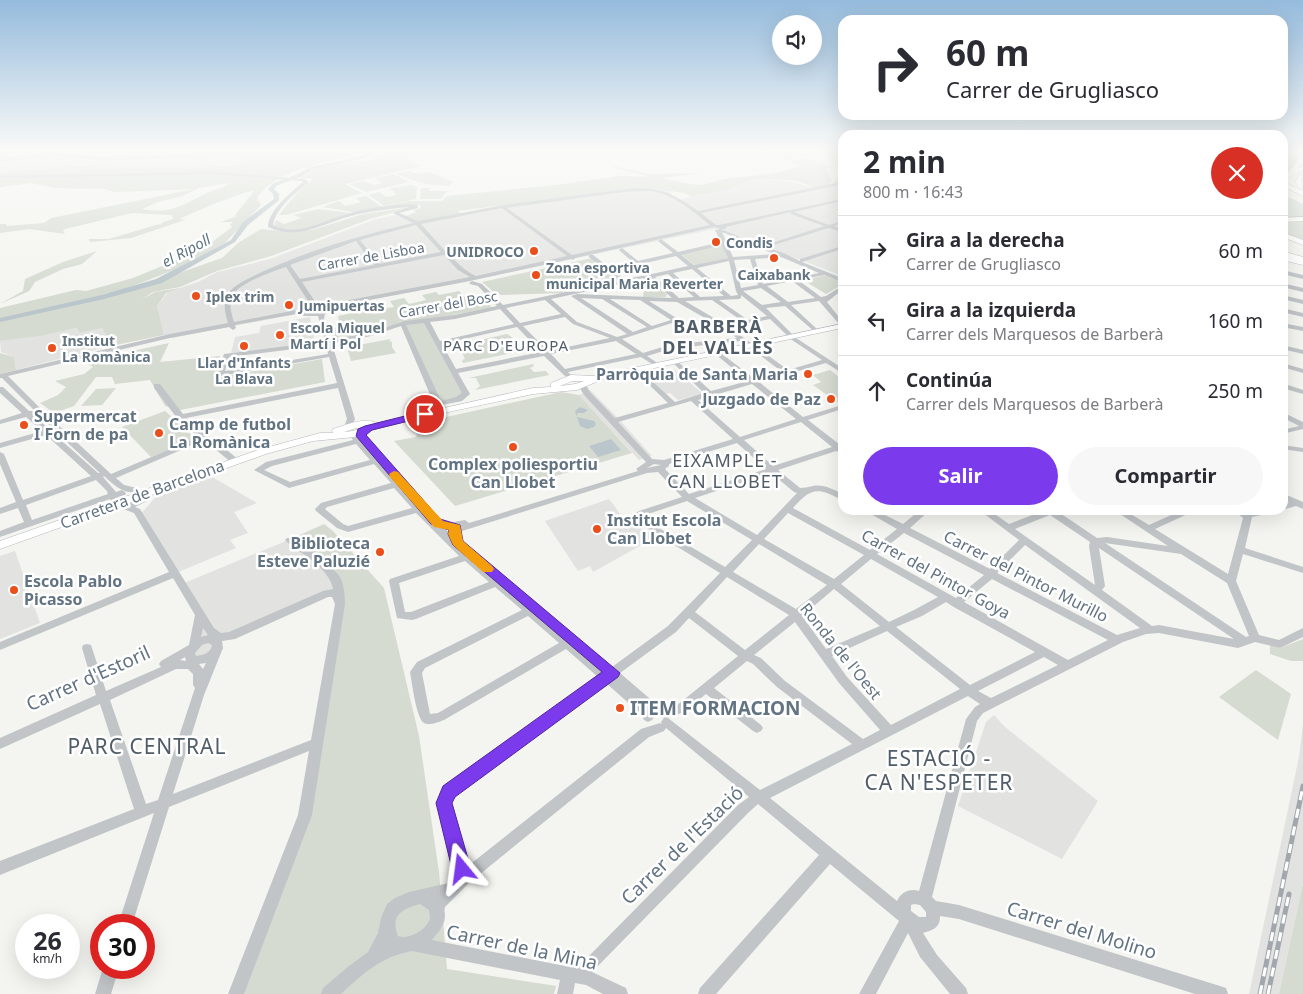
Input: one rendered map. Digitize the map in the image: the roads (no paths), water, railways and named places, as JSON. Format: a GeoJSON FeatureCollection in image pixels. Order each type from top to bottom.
{"type":"FeatureCollection","features":[{"type":"Feature","properties":{"kind":"highway"},"geometry":{"type":"LineString","coordinates":[[1288,220],[1303,219]]}},
{"type":"Feature","properties":{"kind":"highway"},"geometry":{"type":"LineString","coordinates":[[1288,237],[1303,244]]}},
{"type":"Feature","properties":{"kind":"highway"},"geometry":{"type":"LineString","coordinates":[[1288,247],[1303,251]]}},
{"type":"Feature","properties":{"kind":"highway"},"geometry":{"type":"LineString","coordinates":[[1288,258],[1303,262]]}},
{"type":"Feature","properties":{"kind":"main road"},"geometry":{"type":"LineString","coordinates":[[674,362],[838,326]]}},
{"type":"Feature","properties":{"kind":"main road","name":"Carretera de Barcelona"},"geometry":{"type":"LineString","coordinates":[[0,545],[117,496],[145,496],[235,461],[314,438],[356,430],[440,407],[534,391],[674,362]]}},
{"type":"Feature","properties":{"kind":"street"},"geometry":{"type":"LineString","coordinates":[[290,197],[272,219],[270,226],[281,230],[303,230],[349,215],[416,206],[394,213],[419,224],[688,498],[834,584],[979,698],[992,704]]}},
{"type":"Feature","properties":{"kind":"street"},"geometry":{"type":"LineString","coordinates":[[232,326],[227,302],[232,292],[247,282],[287,264],[358,240],[419,224],[502,207],[565,197]]}},
{"type":"Feature","properties":{"kind":"street"},"geometry":{"type":"LineString","coordinates":[[674,197],[718,228],[838,277]]}},
{"type":"Feature","properties":{"kind":"street"},"geometry":{"type":"LineString","coordinates":[[696,213],[772,197]]}},
{"type":"Feature","properties":{"kind":"street"},"geometry":{"type":"LineString","coordinates":[[502,207],[574,258],[622,250],[838,202]]}},
{"type":"Feature","properties":{"kind":"street"},"geometry":{"type":"LineString","coordinates":[[242,325],[318,312],[838,202]]}},
{"type":"Feature","properties":{"kind":"street"},"geometry":{"type":"LineString","coordinates":[[793,213],[838,229]]}},
{"type":"Feature","properties":{"kind":"street"},"geometry":{"type":"LineString","coordinates":[[766,246],[838,223]]}},
{"type":"Feature","properties":{"kind":"street"},"geometry":{"type":"LineString","coordinates":[[718,228],[731,259],[741,294],[761,307],[792,336],[838,368]]}},
{"type":"Feature","properties":{"kind":"street"},"geometry":{"type":"LineString","coordinates":[[718,228],[802,260],[838,276]]}},
{"type":"Feature","properties":{"kind":"street"},"geometry":{"type":"LineString","coordinates":[[358,240],[378,266]]}},
{"type":"Feature","properties":{"kind":"street"},"geometry":{"type":"LineString","coordinates":[[661,241],[729,297]]}},
{"type":"Feature","properties":{"kind":"street"},"geometry":{"type":"LineString","coordinates":[[610,270],[724,243]]}},
{"type":"Feature","properties":{"kind":"street"},"geometry":{"type":"LineString","coordinates":[[802,260],[838,248]]}},
{"type":"Feature","properties":{"kind":"street"},"geometry":{"type":"LineString","coordinates":[[622,250],[678,300],[723,326],[785,371]]}},
{"type":"Feature","properties":{"kind":"street","name":"Carrer de Lisboa"},"geometry":{"type":"LineString","coordinates":[[298,281],[447,254]]}},
{"type":"Feature","properties":{"kind":"street","name":"Carrer del Bosc"},"geometry":{"type":"LineString","coordinates":[[332,355],[221,374],[226,355],[328,343],[369,335],[403,324],[448,318],[571,294],[731,259],[784,255]]}},
{"type":"Feature","properties":{"kind":"street"},"geometry":{"type":"LineString","coordinates":[[591,256],[625,282]]}},
{"type":"Feature","properties":{"kind":"street"},"geometry":{"type":"LineString","coordinates":[[752,258],[762,286],[786,303],[816,331]]}},
{"type":"Feature","properties":{"kind":"street"},"geometry":{"type":"LineString","coordinates":[[287,264],[318,312],[356,430],[379,461],[421,509],[448,531],[452,546],[469,556],[609,675],[656,721],[758,798],[887,900],[911,922],[925,926],[932,921],[928,904],[972,719],[979,710],[1117,640],[1148,630],[1168,631],[1238,644],[1251,640]]}},
{"type":"Feature","properties":{"kind":"street"},"geometry":{"type":"LineString","coordinates":[[669,272],[699,298]]}},
{"type":"Feature","properties":{"kind":"street"},"geometry":{"type":"LineString","coordinates":[[564,314],[558,305],[571,294],[678,300],[729,297],[762,286],[827,273]]}},
{"type":"Feature","properties":{"kind":"street"},"geometry":{"type":"LineString","coordinates":[[1288,273],[1303,277]]}},
{"type":"Feature","properties":{"kind":"street"},"geometry":{"type":"LineString","coordinates":[[794,280],[824,299],[838,319]]}},
{"type":"Feature","properties":{"kind":"street"},"geometry":{"type":"LineString","coordinates":[[1288,286],[1303,290]]}},
{"type":"Feature","properties":{"kind":"street"},"geometry":{"type":"LineString","coordinates":[[761,307],[824,299],[838,290]]}},
{"type":"Feature","properties":{"kind":"street"},"geometry":{"type":"LineString","coordinates":[[571,294],[632,334]]}},
{"type":"Feature","properties":{"kind":"street"},"geometry":{"type":"LineString","coordinates":[[602,296],[652,328]]}},
{"type":"Feature","properties":{"kind":"street"},"geometry":{"type":"LineString","coordinates":[[547,298],[575,323],[618,339],[653,362]]}},
{"type":"Feature","properties":{"kind":"street"},"geometry":{"type":"LineString","coordinates":[[641,298],[693,331],[772,317]]}},
{"type":"Feature","properties":{"kind":"street"},"geometry":{"type":"LineString","coordinates":[[713,298],[747,322]]}},
{"type":"Feature","properties":{"kind":"street"},"geometry":{"type":"LineString","coordinates":[[1288,298],[1303,302]]}},
{"type":"Feature","properties":{"kind":"street"},"geometry":{"type":"LineString","coordinates":[[1288,311],[1303,315]]}},
{"type":"Feature","properties":{"kind":"street"},"geometry":{"type":"LineString","coordinates":[[2,380],[131,348],[232,326],[318,312]]}},
{"type":"Feature","properties":{"kind":"street"},"geometry":{"type":"LineString","coordinates":[[438,343],[564,314]]}},
{"type":"Feature","properties":{"kind":"street"},"geometry":{"type":"LineString","coordinates":[[403,324],[440,407],[466,394],[426,320]]}},
{"type":"Feature","properties":{"kind":"street"},"geometry":{"type":"LineString","coordinates":[[453,372],[618,339],[676,320]]}},
{"type":"Feature","properties":{"kind":"street"},"geometry":{"type":"LineString","coordinates":[[1288,325],[1303,329]]}},
{"type":"Feature","properties":{"kind":"street"},"geometry":{"type":"LineString","coordinates":[[2,380],[131,346],[219,329]]}},
{"type":"Feature","properties":{"kind":"street"},"geometry":{"type":"LineString","coordinates":[[573,382],[669,347],[742,339]]}},
{"type":"Feature","properties":{"kind":"street"},"geometry":{"type":"LineString","coordinates":[[1288,348],[1303,352]]}},
{"type":"Feature","properties":{"kind":"street"},"geometry":{"type":"LineString","coordinates":[[716,352],[838,446]]}},
{"type":"Feature","properties":{"kind":"street"},"geometry":{"type":"LineString","coordinates":[[674,362],[710,394]]}},
{"type":"Feature","properties":{"kind":"street"},"geometry":{"type":"LineString","coordinates":[[614,421],[754,382],[785,371],[838,362]]}},
{"type":"Feature","properties":{"kind":"street"},"geometry":{"type":"LineString","coordinates":[[1288,367],[1303,371]]}},
{"type":"Feature","properties":{"kind":"street"},"geometry":{"type":"LineString","coordinates":[[639,372],[673,404]]}},
{"type":"Feature","properties":{"kind":"street"},"geometry":{"type":"LineString","coordinates":[[2,380],[33,412],[104,475],[117,496],[138,510],[218,643],[198,695],[129,914]]}},
{"type":"Feature","properties":{"kind":"street"},"geometry":{"type":"LineString","coordinates":[[181,417],[340,385]]}},
{"type":"Feature","properties":{"kind":"street"},"geometry":{"type":"LineString","coordinates":[[157,386],[181,417],[235,461]]}},
{"type":"Feature","properties":{"kind":"street"},"geometry":{"type":"LineString","coordinates":[[1288,387],[1303,392]]}},
{"type":"Feature","properties":{"kind":"street"},"geometry":{"type":"LineString","coordinates":[[1288,391],[1294,389]]}},
{"type":"Feature","properties":{"kind":"street"},"geometry":{"type":"LineString","coordinates":[[0,402],[17,397]]}},
{"type":"Feature","properties":{"kind":"street"},"geometry":{"type":"LineString","coordinates":[[693,399],[796,490],[803,492]]}},
{"type":"Feature","properties":{"kind":"street"},"geometry":{"type":"LineString","coordinates":[[448,531],[655,464],[838,408]]}},
{"type":"Feature","properties":{"kind":"street"},"geometry":{"type":"LineString","coordinates":[[0,422],[33,412]]}},
{"type":"Feature","properties":{"kind":"street"},"geometry":{"type":"LineString","coordinates":[[1288,417],[1303,426]]}},
{"type":"Feature","properties":{"kind":"street"},"geometry":{"type":"LineString","coordinates":[[1288,430],[1303,426]]}},
{"type":"Feature","properties":{"kind":"street"},"geometry":{"type":"LineString","coordinates":[[0,446],[53,430]]}},
{"type":"Feature","properties":{"kind":"street","name":"Carretera de Barcelona"},"geometry":{"type":"LineString","coordinates":[[356,430],[258,470],[285,484],[294,484],[379,461]]}},
{"type":"Feature","properties":{"kind":"street"},"geometry":{"type":"LineString","coordinates":[[0,511],[205,437]]}},
{"type":"Feature","properties":{"kind":"street"},"geometry":{"type":"LineString","coordinates":[[1288,447],[1303,448]]}},
{"type":"Feature","properties":{"kind":"street"},"geometry":{"type":"LineString","coordinates":[[688,498],[838,449]]}},
{"type":"Feature","properties":{"kind":"street"},"geometry":{"type":"LineString","coordinates":[[0,454],[29,524]]}},
{"type":"Feature","properties":{"kind":"street"},"geometry":{"type":"LineString","coordinates":[[104,475],[117,496]]}},
{"type":"Feature","properties":{"kind":"street"},"geometry":{"type":"LineString","coordinates":[[399,484],[320,507],[320,511],[340,526],[353,528],[421,509]]}},
{"type":"Feature","properties":{"kind":"street"},"geometry":{"type":"LineString","coordinates":[[464,878],[444,803],[449,792],[609,675],[689,613],[726,571],[803,492],[817,488],[827,489],[838,495]]}},
{"type":"Feature","properties":{"kind":"street"},"geometry":{"type":"LineString","coordinates":[[0,534],[134,490],[143,490],[145,496],[138,510]]}},
{"type":"Feature","properties":{"kind":"street","name":"Ronda de l'Oest"},"geometry":{"type":"LineString","coordinates":[[688,498],[639,515],[637,518],[640,522],[726,571],[796,615],[824,655],[889,732]]}},
{"type":"Feature","properties":{"kind":"street"},"geometry":{"type":"LineString","coordinates":[[1288,498],[1300,505]]}},
{"type":"Feature","properties":{"kind":"street","name":"Carrer del Pintor Goya"},"geometry":{"type":"LineString","coordinates":[[787,508],[1067,666]]}},
{"type":"Feature","properties":{"kind":"street","name":"Carrer del Pintor Murillo"},"geometry":{"type":"LineString","coordinates":[[877,515],[1117,640]]}},
{"type":"Feature","properties":{"kind":"street"},"geometry":{"type":"LineString","coordinates":[[329,994],[374,956],[392,947],[412,944],[431,931],[440,902],[464,878],[656,721],[680,709],[920,515]]}},
{"type":"Feature","properties":{"kind":"street"},"geometry":{"type":"LineString","coordinates":[[990,515],[1148,630]]}},
{"type":"Feature","properties":{"kind":"street"},"geometry":{"type":"LineString","coordinates":[[1009,528],[1039,515]]}},
{"type":"Feature","properties":{"kind":"street"},"geometry":{"type":"LineString","coordinates":[[1058,515],[1095,541],[1251,640],[1280,644],[1303,632]]}},
{"type":"Feature","properties":{"kind":"street"},"geometry":{"type":"LineString","coordinates":[[1126,515],[1231,581]]}},
{"type":"Feature","properties":{"kind":"street"},"geometry":{"type":"LineString","coordinates":[[1148,529],[1178,515]]}},
{"type":"Feature","properties":{"kind":"street"},"geometry":{"type":"LineString","coordinates":[[1243,515],[1240,550],[1231,581],[1251,640]]}},
{"type":"Feature","properties":{"kind":"street"},"geometry":{"type":"LineString","coordinates":[[236,994],[305,815],[340,604],[336,579],[320,562],[290,540]]}},
{"type":"Feature","properties":{"kind":"street"},"geometry":{"type":"LineString","coordinates":[[824,655],[951,600],[990,574],[1025,540]]}},
{"type":"Feature","properties":{"kind":"street"},"geometry":{"type":"LineString","coordinates":[[1095,541],[1107,540],[1184,551]]}},
{"type":"Feature","properties":{"kind":"street"},"geometry":{"type":"LineString","coordinates":[[1095,541],[1094,546],[1100,586],[1096,591]]}},
{"type":"Feature","properties":{"kind":"street"},"geometry":{"type":"LineString","coordinates":[[1240,550],[1303,570]]}},
{"type":"Feature","properties":{"kind":"street"},"geometry":{"type":"LineString","coordinates":[[469,556],[394,582],[403,617],[412,616],[499,582]]}},
{"type":"Feature","properties":{"kind":"street"},"geometry":{"type":"LineString","coordinates":[[0,646],[176,573]]}},
{"type":"Feature","properties":{"kind":"street"},"geometry":{"type":"LineString","coordinates":[[193,658],[215,638],[231,636],[322,594],[332,586],[336,579]]}},
{"type":"Feature","properties":{"kind":"street"},"geometry":{"type":"LineString","coordinates":[[322,594],[335,593],[340,604]]}},
{"type":"Feature","properties":{"kind":"street"},"geometry":{"type":"LineString","coordinates":[[532,610],[418,668],[416,672],[425,716],[428,719],[440,717],[570,642]]}},
{"type":"Feature","properties":{"kind":"street"},"geometry":{"type":"LineString","coordinates":[[689,613],[745,656],[757,661],[781,684],[862,745]]}},
{"type":"Feature","properties":{"kind":"street"},"geometry":{"type":"LineString","coordinates":[[198,695],[200,674],[193,658],[200,614]]}},
{"type":"Feature","properties":{"kind":"street"},"geometry":{"type":"LineString","coordinates":[[87,648],[142,812]]}},
{"type":"Feature","properties":{"kind":"street","name":"Carrer de l'Estació"},"geometry":{"type":"LineString","coordinates":[[568,976],[589,966],[743,809],[758,798],[1044,652]]}},
{"type":"Feature","properties":{"kind":"street"},"geometry":{"type":"LineString","coordinates":[[193,658],[215,653]]}},
{"type":"Feature","properties":{"kind":"street","name":"Carrer d'Estoril"},"geometry":{"type":"LineString","coordinates":[[0,738],[193,658]]}},
{"type":"Feature","properties":{"kind":"street","name":"Carrer d'Estoril"},"geometry":{"type":"LineString","coordinates":[[0,744],[171,661],[193,658]]}},
{"type":"Feature","properties":{"kind":"street"},"geometry":{"type":"LineString","coordinates":[[706,688],[757,728]]}},
{"type":"Feature","properties":{"kind":"street"},"geometry":{"type":"LineString","coordinates":[[0,868],[317,743]]}},
{"type":"Feature","properties":{"kind":"street"},"geometry":{"type":"LineString","coordinates":[[706,994],[829,854]]}},
{"type":"Feature","properties":{"kind":"street"},"geometry":{"type":"LineString","coordinates":[[374,956],[385,936],[390,916],[401,903],[408,899],[450,890]]}},
{"type":"Feature","properties":{"kind":"street"},"geometry":{"type":"LineString","coordinates":[[887,900],[892,903],[904,902],[912,896],[928,904]]}},
{"type":"Feature","properties":{"kind":"street"},"geometry":{"type":"LineString","coordinates":[[422,897],[432,902],[436,912]]}},
{"type":"Feature","properties":{"kind":"street"},"geometry":{"type":"LineString","coordinates":[[904,902],[904,911],[920,944],[960,994]]}},
{"type":"Feature","properties":{"kind":"street","name":"Carrer del Molino"},"geometry":{"type":"LineString","coordinates":[[928,904],[1220,994]]}},
{"type":"Feature","properties":{"kind":"street"},"geometry":{"type":"LineString","coordinates":[[867,994],[911,922]]}},
{"type":"Feature","properties":{"kind":"street"},"geometry":{"type":"LineString","coordinates":[[388,923],[391,937],[396,942],[412,944]]}},
{"type":"Feature","properties":{"kind":"street","name":"Carrer de la Mina"},"geometry":{"type":"LineString","coordinates":[[412,944],[598,982],[620,994]]}},
{"type":"Feature","properties":{"kind":"street"},"geometry":{"type":"LineString","coordinates":[[565,994],[568,976]]}},
{"type":"Feature","properties":{"kind":"street"},"geometry":{"type":"LineString","coordinates":[[102,994],[107,979]]}},
{"type":"Feature","properties":{"kind":"waterway","name":"el Ripoll"},"geometry":{"type":"LineString","coordinates":[[0,320],[104,297],[159,281],[233,241],[245,224],[269,207],[277,197]]}},
{"type":"Feature","properties":{"kind":"railway"},"geometry":{"type":"LineString","coordinates":[[1260,994],[1303,786]]}},
{"type":"Feature","properties":{"kind":"railway"},"geometry":{"type":"LineString","coordinates":[[1268,994],[1289,894]]}},
{"type":"Feature","properties":{"kind":"place","name":"Condis"},"geometry":{"type":"Point","coordinates":[716,242]}},
{"type":"Feature","properties":{"kind":"place","name":"UNIDROCO"},"geometry":{"type":"Point","coordinates":[534,251]}},
{"type":"Feature","properties":{"kind":"place","name":"Caixabank"},"geometry":{"type":"Point","coordinates":[774,258]}},
{"type":"Feature","properties":{"kind":"place","name":"Zona esportiva municipal Maria Reverter"},"geometry":{"type":"Point","coordinates":[536,275]}},
{"type":"Feature","properties":{"kind":"place","name":"Iplex trim"},"geometry":{"type":"Point","coordinates":[196,296]}},
{"type":"Feature","properties":{"kind":"place","name":"Jumipuertas"},"geometry":{"type":"Point","coordinates":[289,305]}},
{"type":"Feature","properties":{"kind":"place","name":"Escola Miquel Martí i Pol"},"geometry":{"type":"Point","coordinates":[280,335]}},
{"type":"Feature","properties":{"kind":"place","name":"Llar d'Infants La Blava"},"geometry":{"type":"Point","coordinates":[244,346]}},
{"type":"Feature","properties":{"kind":"place","name":"Institut La Romànica"},"geometry":{"type":"Point","coordinates":[52,348]}},
{"type":"Feature","properties":{"kind":"place","name":"Parròquia de Santa Maria"},"geometry":{"type":"Point","coordinates":[808,374]}},
{"type":"Feature","properties":{"kind":"place","name":"Juzgado de Paz"},"geometry":{"type":"Point","coordinates":[831,399]}},
{"type":"Feature","properties":{"kind":"place","name":"Supermercat I Forn de pa"},"geometry":{"type":"Point","coordinates":[24,425]}},
{"type":"Feature","properties":{"kind":"place","name":"Camp de futbol La Romànica"},"geometry":{"type":"Point","coordinates":[159,433]}},
{"type":"Feature","properties":{"kind":"place","name":"Complex poliesportiu Can Llobet"},"geometry":{"type":"Point","coordinates":[513,447]}},
{"type":"Feature","properties":{"kind":"place","name":"Institut Escola Can Llobet"},"geometry":{"type":"Point","coordinates":[597,529]}},
{"type":"Feature","properties":{"kind":"place","name":"Biblioteca Esteve Paluzié"},"geometry":{"type":"Point","coordinates":[380,552]}},
{"type":"Feature","properties":{"kind":"place","name":"Escola Pablo Picasso"},"geometry":{"type":"Point","coordinates":[14,590]}},
{"type":"Feature","properties":{"kind":"place","name":"ITEM FORMACION"},"geometry":{"type":"Point","coordinates":[620,708]}},
{"type":"Feature","properties":{"kind":"district","name":"BARBERÀ DEL VALLÈS"},"geometry":{"type":"Point","coordinates":[718,336]}},
{"type":"Feature","properties":{"kind":"district","name":"PARC D'EUROPA"},"geometry":{"type":"Point","coordinates":[506,345]}},
{"type":"Feature","properties":{"kind":"district","name":"EIXAMPLE - CAN LLOBET"},"geometry":{"type":"Point","coordinates":[725,470]}},
{"type":"Feature","properties":{"kind":"district","name":"PARC CENTRAL"},"geometry":{"type":"Point","coordinates":[147,746]}},
{"type":"Feature","properties":{"kind":"district","name":"ESTACIÓ - CA N'ESPETER"},"geometry":{"type":"Point","coordinates":[939,770]}}]}
